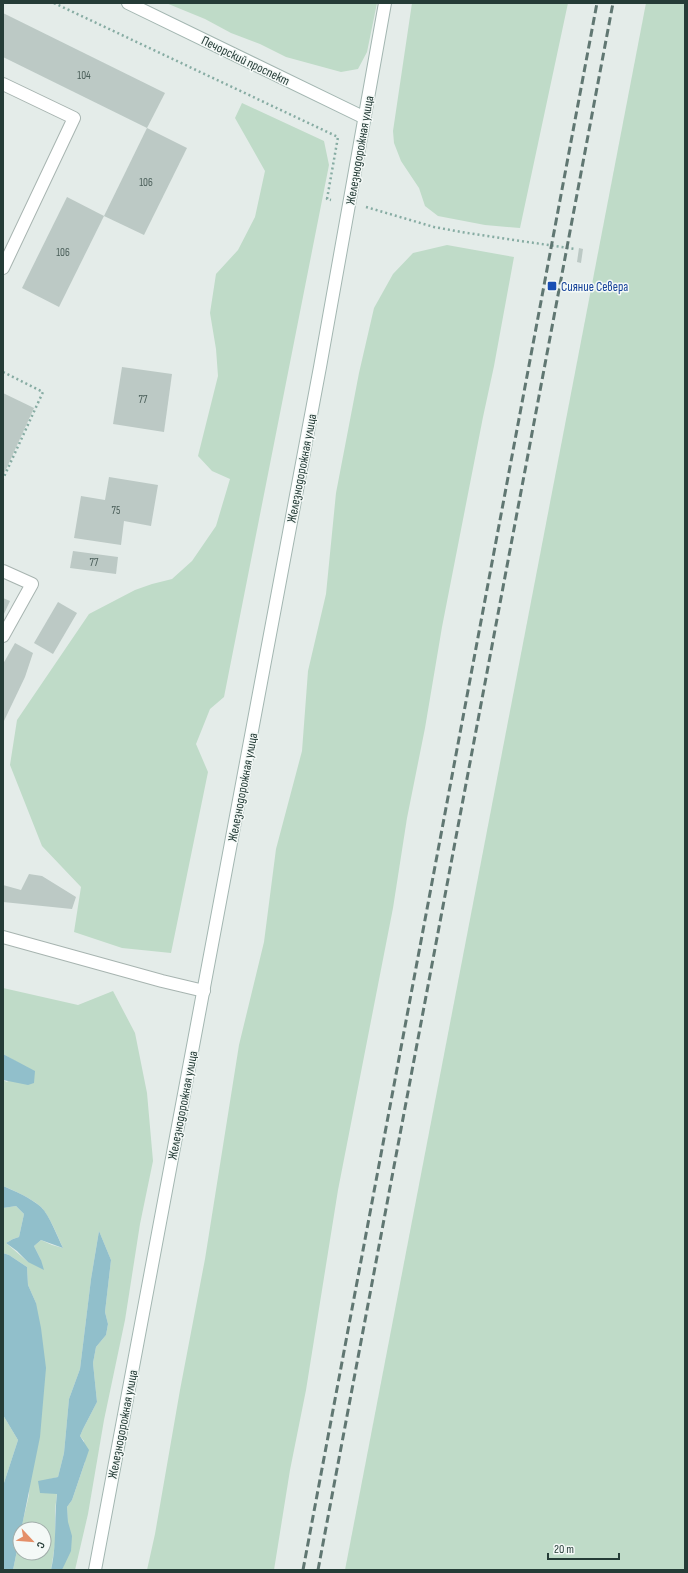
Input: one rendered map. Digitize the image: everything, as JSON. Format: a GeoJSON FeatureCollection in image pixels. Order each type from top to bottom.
{"type":"FeatureCollection","features":[{"type":"Feature","properties":{"kind":"main road","name":"Печорский проспект"},"geometry":{"type":"LineString","coordinates":[[128,3],[365,118]]}},
{"type":"Feature","properties":{"kind":"main road","name":"Железнодорожная улица"},"geometry":{"type":"LineString","coordinates":[[95,1570],[350,204],[385,3]]}},
{"type":"Feature","properties":{"kind":"main road"},"geometry":{"type":"LineString","coordinates":[[3,84],[74,118],[3,268]]}},
{"type":"Feature","properties":{"kind":"main road"},"geometry":{"type":"LineString","coordinates":[[3,571],[32,584],[3,636]]}},
{"type":"Feature","properties":{"kind":"main road"},"geometry":{"type":"LineString","coordinates":[[3,937],[162,981],[204,991]]}},
{"type":"Feature","properties":{"kind":"path"},"geometry":{"type":"LineString","coordinates":[[54,3],[338,137],[328,200],[370,208],[434,227],[575,249]]}},
{"type":"Feature","properties":{"kind":"path"},"geometry":{"type":"LineString","coordinates":[[3,372],[43,392],[3,478]]}},
{"type":"Feature","properties":{"kind":"green space"},"geometry":{"type":"Polygon","coordinates":[[[166,3],[377,3],[367,52],[358,69],[341,72],[286,57],[260,44],[231,33],[205,19],[166,3]]]}},
{"type":"Feature","properties":{"kind":"green space"},"geometry":{"type":"Polygon","coordinates":[[[412,3],[568,3],[520,228],[485,225],[438,216],[425,206],[419,188],[401,161],[394,143],[393,131],[412,3]]]}},
{"type":"Feature","properties":{"kind":"green space"},"geometry":{"type":"Polygon","coordinates":[[[646,3],[685,3],[685,1570],[345,1570],[646,3]]]}},
{"type":"Feature","properties":{"kind":"green space"},"geometry":{"type":"Polygon","coordinates":[[[242,103],[324,141],[329,165],[224,697],[210,709],[196,744],[208,772],[171,953],[122,948],[74,932],[81,887],[42,846],[10,765],[17,720],[89,614],[135,590],[172,579],[192,561],[216,526],[230,479],[212,471],[198,456],[218,376],[216,349],[210,313],[216,274],[238,250],[255,217],[265,171],[235,118],[242,103]]]}},
{"type":"Feature","properties":{"kind":"green space"},"geometry":{"type":"Polygon","coordinates":[[[447,245],[514,257],[442,627],[425,728],[407,818],[393,908],[338,1190],[306,1390],[290,1470],[274,1570],[147,1570],[155,1534],[205,1259],[239,1045],[264,942],[276,849],[302,751],[308,671],[326,594],[336,493],[359,373],[374,308],[393,274],[413,253],[447,245]]]}},
{"type":"Feature","properties":{"kind":"green space"},"geometry":{"type":"Polygon","coordinates":[[[3,988],[78,1005],[113,991],[135,1033],[147,1093],[153,1161],[140,1224],[125,1320],[104,1420],[88,1514],[75,1570],[62,1570],[65,1562],[67,1547],[67,1507],[72,1500],[85,1462],[84,1441],[80,1436],[97,1402],[93,1363],[96,1347],[106,1335],[108,1324],[105,1312],[111,1260],[99,1231],[91,1279],[80,1369],[69,1399],[64,1453],[58,1477],[50,1479],[57,1493],[55,1511],[55,1544],[51,1570],[13,1570],[15,1561],[52,1561],[52,1521],[23,1521],[29,1495],[36,1303],[28,1285],[27,1267],[9,1255],[3,1253],[3,1208],[16,1206],[24,1214],[19,1237],[6,1243],[28,1262],[41,1260],[34,1246],[41,1240],[63,1248],[51,1222],[42,1208],[29,1199],[3,1186],[3,1080],[7,1082],[22,1065],[3,1054],[3,988]]]}},
{"type":"Feature","properties":{"kind":"green space"},"geometry":{"type":"Polygon","coordinates":[[[3,1415],[18,1440],[3,1486],[3,1415]]]}},
{"type":"Feature","properties":{"kind":"water"},"geometry":{"type":"Polygon","coordinates":[[[3,1054],[35,1071],[34,1083],[28,1085],[3,1080],[3,1054]]]}},
{"type":"Feature","properties":{"kind":"water"},"geometry":{"type":"Polygon","coordinates":[[[3,1186],[23,1195],[41,1207],[53,1226],[63,1248],[41,1240],[34,1246],[44,1270],[28,1262],[6,1243],[19,1237],[24,1214],[16,1206],[3,1208],[3,1186]]]}},
{"type":"Feature","properties":{"kind":"water"},"geometry":{"type":"Polygon","coordinates":[[[99,1231],[111,1260],[105,1312],[108,1324],[106,1335],[96,1347],[93,1363],[97,1402],[80,1436],[89,1450],[72,1500],[67,1507],[68,1522],[72,1536],[71,1551],[62,1570],[51,1570],[54,1551],[57,1494],[40,1493],[38,1481],[58,1477],[64,1453],[69,1399],[80,1369],[91,1279],[99,1231]]]}},
{"type":"Feature","properties":{"kind":"water"},"geometry":{"type":"Polygon","coordinates":[[[3,1253],[9,1255],[27,1267],[28,1285],[36,1303],[41,1328],[46,1368],[40,1437],[23,1521],[12,1521],[12,1561],[15,1561],[13,1570],[3,1570],[3,1486],[18,1440],[3,1415],[3,1253]]]}},
{"type":"Feature","properties":{"kind":"building"},"geometry":{"type":"Polygon","coordinates":[[[3,13],[165,93],[147,128],[3,57],[3,13]]]}},
{"type":"Feature","properties":{"kind":"building"},"geometry":{"type":"Polygon","coordinates":[[[147,128],[187,148],[144,235],[104,216],[147,128]]]}},
{"type":"Feature","properties":{"kind":"building"},"geometry":{"type":"Polygon","coordinates":[[[67,197],[104,216],[59,307],[22,288],[67,197]]]}},
{"type":"Feature","properties":{"kind":"building"},"geometry":{"type":"Polygon","coordinates":[[[579,248],[583,249],[581,263],[577,262],[579,248]]]}},
{"type":"Feature","properties":{"kind":"building"},"geometry":{"type":"Polygon","coordinates":[[[122,367],[172,374],[164,432],[113,424],[122,367]]]}},
{"type":"Feature","properties":{"kind":"building"},"geometry":{"type":"Polygon","coordinates":[[[3,393],[34,408],[3,476],[3,393]]]}},
{"type":"Feature","properties":{"kind":"building"},"geometry":{"type":"Polygon","coordinates":[[[109,477],[158,485],[151,526],[124,521],[121,545],[74,538],[81,496],[105,500],[109,477]]]}},
{"type":"Feature","properties":{"kind":"building"},"geometry":{"type":"Polygon","coordinates":[[[73,551],[118,557],[116,574],[70,568],[73,551]]]}},
{"type":"Feature","properties":{"kind":"building"},"geometry":{"type":"Polygon","coordinates":[[[3,598],[10,601],[3,616],[3,598]]]}},
{"type":"Feature","properties":{"kind":"building"},"geometry":{"type":"Polygon","coordinates":[[[58,602],[77,613],[53,654],[34,643],[58,602]]]}},
{"type":"Feature","properties":{"kind":"building"},"geometry":{"type":"Polygon","coordinates":[[[15,643],[33,653],[25,677],[3,723],[3,664],[15,643]]]}},
{"type":"Feature","properties":{"kind":"building"},"geometry":{"type":"Polygon","coordinates":[[[29,874],[42,876],[76,897],[72,909],[3,902],[3,885],[21,890],[29,874]]]}},
{"type":"Feature","properties":{"kind":"railway"},"geometry":{"type":"LineString","coordinates":[[303,1570],[597,3]]}},
{"type":"Feature","properties":{"kind":"railway"},"geometry":{"type":"LineString","coordinates":[[318,1570],[613,3]]}},
{"type":"Feature","properties":{"kind":"place","name":"Сияние Севера"},"geometry":{"type":"Point","coordinates":[552,286]}}]}
